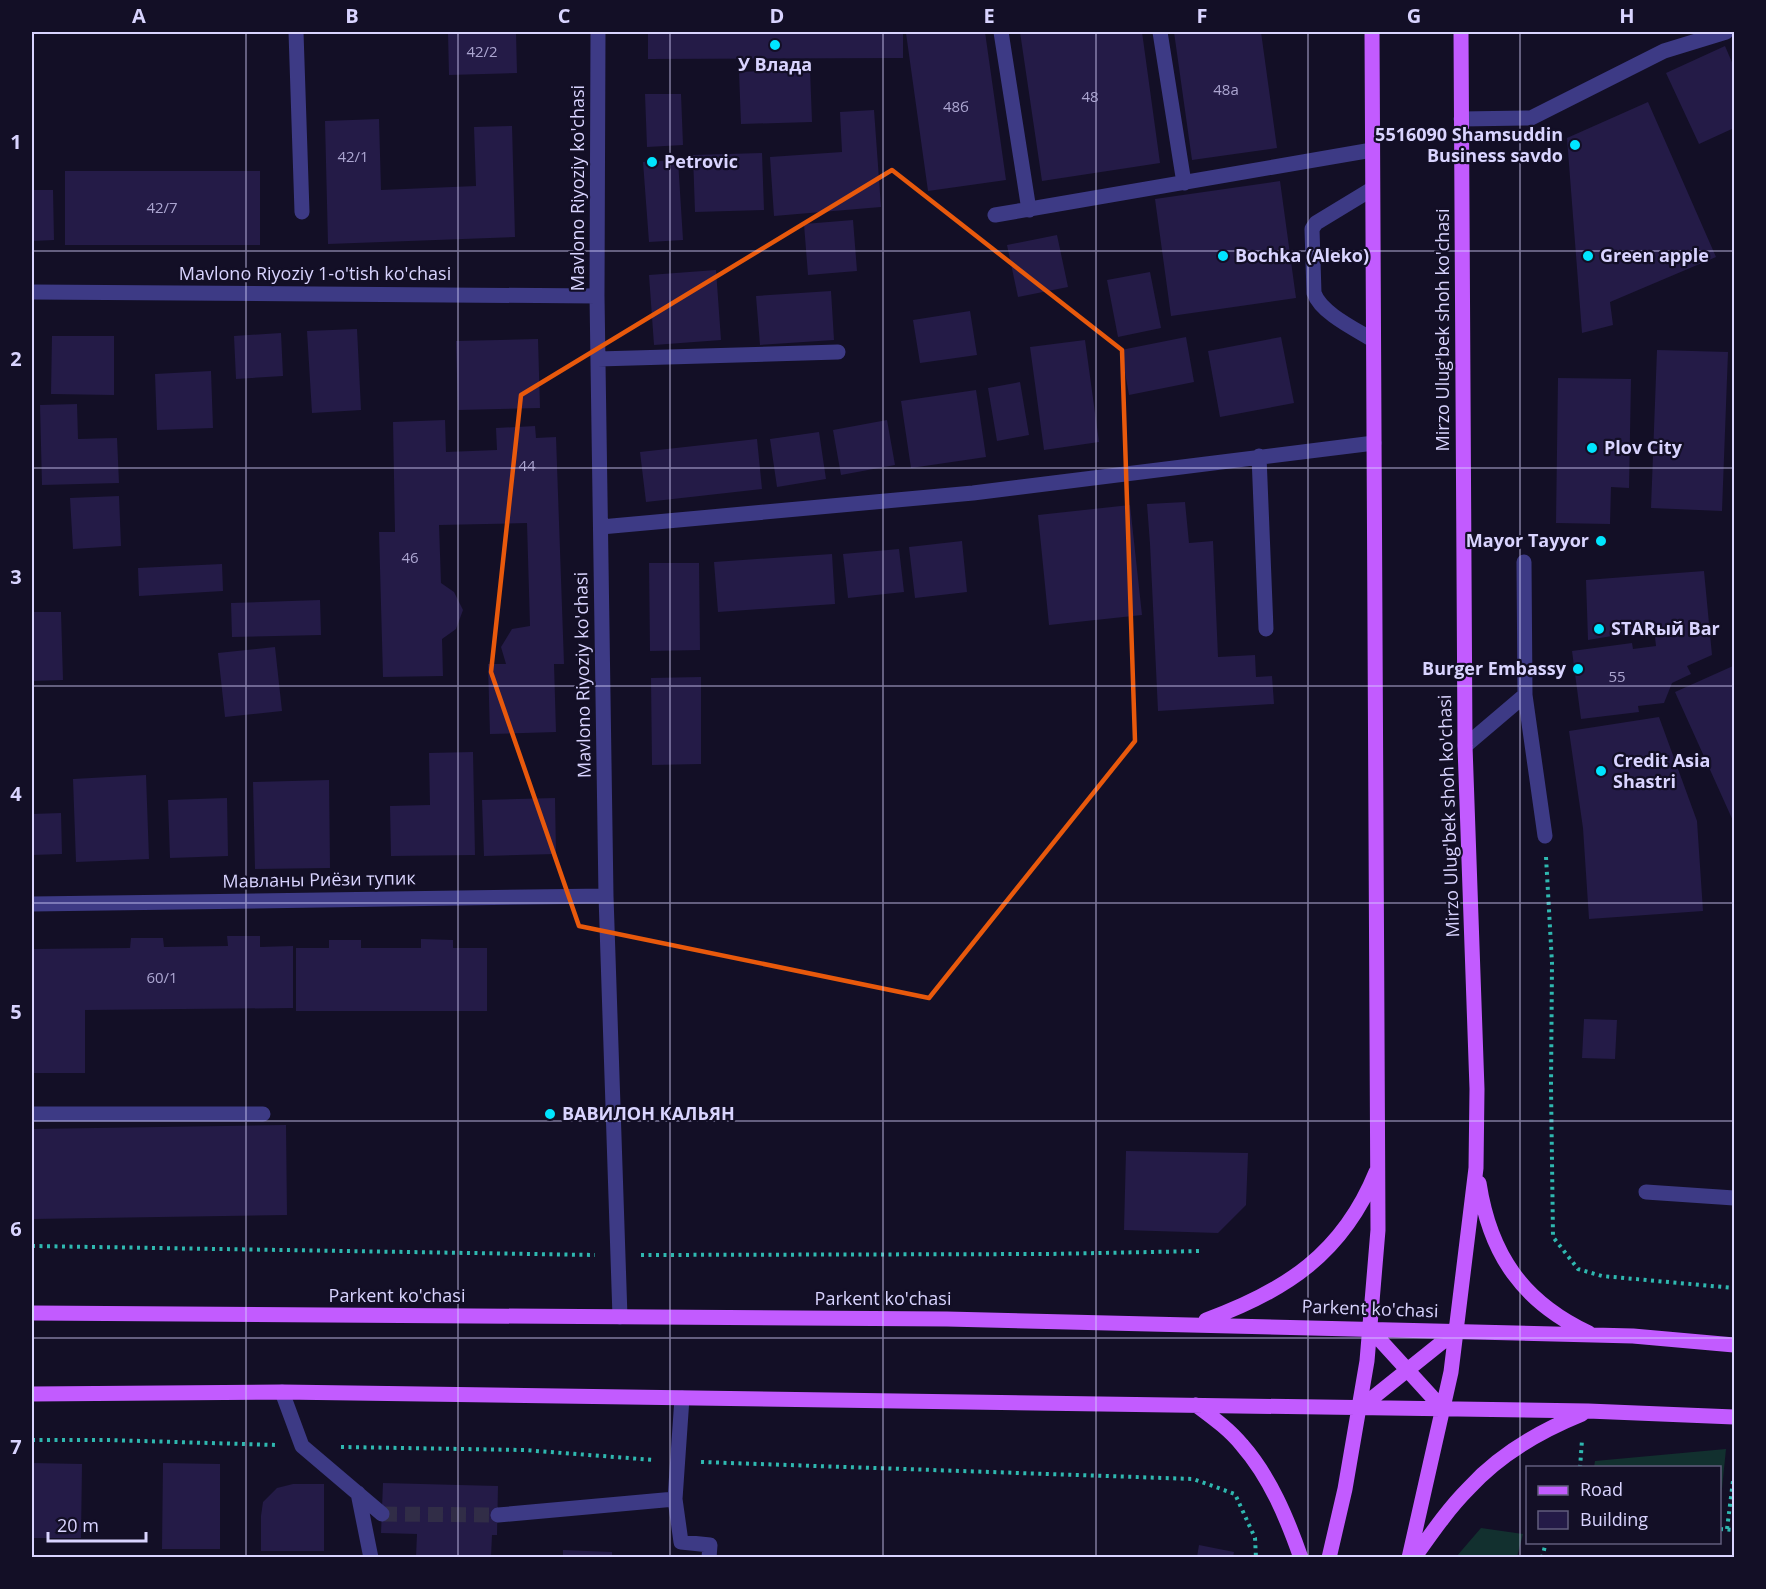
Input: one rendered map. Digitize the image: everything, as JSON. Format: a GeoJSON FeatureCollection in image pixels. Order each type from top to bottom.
{"type":"FeatureCollection","features":[{"type":"Feature","properties":{"kind":"main road"},"geometry":{"type":"LineString","coordinates":[[1329,1557],[1345,1489],[1360,1408],[1367,1361],[1378,1230],[1372,32]]}},
{"type":"Feature","properties":{"kind":"main road","name":"Mirzo Ulug'bek shoh ko'chasi"},"geometry":{"type":"LineString","coordinates":[[1409,1557],[1443,1409],[1456,1331],[1476,1168],[1477,1089],[1465,746],[1461,32]]}},
{"type":"Feature","properties":{"kind":"main road"},"geometry":{"type":"LineString","coordinates":[[1198,1323],[1232,1311],[1266,1295],[1316,1261],[1354,1214],[1368,1190],[1378,1164]]}},
{"type":"Feature","properties":{"kind":"main road"},"geometry":{"type":"LineString","coordinates":[[1476,1168],[1481,1201],[1490,1230],[1501,1257],[1515,1278],[1549,1311],[1594,1335]]}},
{"type":"Feature","properties":{"kind":"main road","name":"Parkent ko'chasi"},"geometry":{"type":"LineString","coordinates":[[32,1313],[947,1318],[1633,1336],[1734,1345]]}},
{"type":"Feature","properties":{"kind":"main road"},"geometry":{"type":"LineString","coordinates":[[1370,1329],[1443,1409]]}},
{"type":"Feature","properties":{"kind":"main road"},"geometry":{"type":"LineString","coordinates":[[1360,1408],[1456,1331]]}},
{"type":"Feature","properties":{"kind":"main road"},"geometry":{"type":"LineString","coordinates":[[32,1394],[282,1392],[1588,1411],[1734,1417]]}},
{"type":"Feature","properties":{"kind":"main road"},"geometry":{"type":"LineString","coordinates":[[1196,1405],[1220,1423],[1242,1445],[1260,1468],[1278,1500],[1301,1557]]}},
{"type":"Feature","properties":{"kind":"main road"},"geometry":{"type":"LineString","coordinates":[[1414,1557],[1451,1508],[1490,1467],[1537,1435],[1588,1411]]}},
{"type":"Feature","properties":{"kind":"street"},"geometry":{"type":"LineString","coordinates":[[296,32],[302,212]]}},
{"type":"Feature","properties":{"kind":"street","name":"Mavlono Riyoziy ko'chasi"},"geometry":{"type":"LineString","coordinates":[[598,32],[597,296],[606,896],[620,1317]]}},
{"type":"Feature","properties":{"kind":"street"},"geometry":{"type":"LineString","coordinates":[[1001,32],[1029,210]]}},
{"type":"Feature","properties":{"kind":"street"},"geometry":{"type":"LineString","coordinates":[[1160,32],[1184,183]]}},
{"type":"Feature","properties":{"kind":"street"},"geometry":{"type":"LineString","coordinates":[[1461,119],[1531,118],[1664,51],[1726,32]]}},
{"type":"Feature","properties":{"kind":"street"},"geometry":{"type":"LineString","coordinates":[[995,215],[1372,150]]}},
{"type":"Feature","properties":{"kind":"street"},"geometry":{"type":"LineString","coordinates":[[1372,189],[1316,223],[1312,229],[1314,293],[1317,301],[1338,318],[1373,340]]}},
{"type":"Feature","properties":{"kind":"street","name":"Mavlono Riyoziy 1-o'tish ko'chasi"},"geometry":{"type":"LineString","coordinates":[[32,292],[597,296]]}},
{"type":"Feature","properties":{"kind":"street"},"geometry":{"type":"LineString","coordinates":[[598,359],[838,352]]}},
{"type":"Feature","properties":{"kind":"street"},"geometry":{"type":"LineString","coordinates":[[601,526],[973,493],[1374,443]]}},
{"type":"Feature","properties":{"kind":"street"},"geometry":{"type":"LineString","coordinates":[[1259,456],[1266,629]]}},
{"type":"Feature","properties":{"kind":"street"},"geometry":{"type":"LineString","coordinates":[[1524,562],[1525,695],[1545,836]]}},
{"type":"Feature","properties":{"kind":"street"},"geometry":{"type":"LineString","coordinates":[[1465,746],[1525,695]]}},
{"type":"Feature","properties":{"kind":"street","name":"Мавланы Риёзи тупик"},"geometry":{"type":"LineString","coordinates":[[32,904],[606,896]]}},
{"type":"Feature","properties":{"kind":"street"},"geometry":{"type":"LineString","coordinates":[[32,1114],[263,1114]]}},
{"type":"Feature","properties":{"kind":"street"},"geometry":{"type":"LineString","coordinates":[[1646,1192],[1734,1198]]}},
{"type":"Feature","properties":{"kind":"street"},"geometry":{"type":"LineString","coordinates":[[282,1392],[302,1446],[382,1514]]}},
{"type":"Feature","properties":{"kind":"street"},"geometry":{"type":"LineString","coordinates":[[682,1398],[675,1500],[681,1542],[710,1545],[709,1557]]}},
{"type":"Feature","properties":{"kind":"street"},"geometry":{"type":"LineString","coordinates":[[358,1493],[371,1557]]}},
{"type":"Feature","properties":{"kind":"street"},"geometry":{"type":"LineString","coordinates":[[498,1515],[675,1500]]}},
{"type":"Feature","properties":{"kind":"path"},"geometry":{"type":"LineString","coordinates":[[1545,836],[1552,963],[1553,1237],[1578,1269],[1602,1276],[1734,1288]]}},
{"type":"Feature","properties":{"kind":"path"},"geometry":{"type":"LineString","coordinates":[[1580,1466],[1582,1440]]}},
{"type":"Feature","properties":{"kind":"path"},"geometry":{"type":"LineString","coordinates":[[1727,1529],[1733,1499],[1733,1481]]}},
{"type":"Feature","properties":{"kind":"path"},"geometry":{"type":"LineString","coordinates":[[1721,1529],[1734,1530]]}},
{"type":"Feature","properties":{"kind":"highlighted area"},"geometry":{"type":"Polygon","coordinates":[[[892,170],[1122,350],[1135,741],[929,998],[579,926],[491,672],[521,395],[892,170]]]}},
{"type":"Feature","properties":{"kind":"green space"},"geometry":{"type":"Polygon","coordinates":[[[1726,1449],[1721,1498],[1721,1466],[1594,1466],[1595,1461],[1726,1449]]]}},
{"type":"Feature","properties":{"kind":"green space"},"geometry":{"type":"Polygon","coordinates":[[[1481,1528],[1523,1534],[1517,1557],[1456,1557],[1481,1528]]]}},
{"type":"Feature","properties":{"kind":"building"},"geometry":{"type":"Polygon","coordinates":[[[448,32],[516,32],[517,73],[449,75],[448,32]]]}},
{"type":"Feature","properties":{"kind":"building","name":"У Влада"},"geometry":{"type":"Polygon","coordinates":[[[648,32],[903,32],[903,58],[648,59],[648,32]]]}},
{"type":"Feature","properties":{"kind":"building"},"geometry":{"type":"Polygon","coordinates":[[[985,32],[1006,180],[928,191],[906,33],[985,32]]]}},
{"type":"Feature","properties":{"kind":"building"},"geometry":{"type":"Polygon","coordinates":[[[1020,32],[1142,32],[1160,163],[1042,181],[1020,32]]]}},
{"type":"Feature","properties":{"kind":"building"},"geometry":{"type":"Polygon","coordinates":[[[1174,32],[1261,32],[1277,148],[1192,160],[1174,32]]]}},
{"type":"Feature","properties":{"kind":"building"},"geometry":{"type":"Polygon","coordinates":[[[1725,46],[1734,67],[1734,128],[1699,144],[1666,73],[1725,46]]]}},
{"type":"Feature","properties":{"kind":"building"},"geometry":{"type":"Polygon","coordinates":[[[810,69],[812,122],[741,124],[739,72],[810,69]]]}},
{"type":"Feature","properties":{"kind":"building"},"geometry":{"type":"Polygon","coordinates":[[[645,94],[681,94],[683,145],[647,147],[645,94]]]}},
{"type":"Feature","properties":{"kind":"building"},"geometry":{"type":"Polygon","coordinates":[[[1648,102],[1716,257],[1610,302],[1613,325],[1582,333],[1567,138],[1648,102]]]}},
{"type":"Feature","properties":{"kind":"building"},"geometry":{"type":"Polygon","coordinates":[[[874,110],[881,207],[774,216],[770,157],[842,152],[840,112],[874,110]]]}},
{"type":"Feature","properties":{"kind":"building"},"geometry":{"type":"Polygon","coordinates":[[[379,119],[381,190],[476,186],[474,127],[512,126],[515,237],[328,244],[325,121],[379,119]]]}},
{"type":"Feature","properties":{"kind":"building"},"geometry":{"type":"Polygon","coordinates":[[[762,153],[764,210],[695,212],[693,155],[762,153]]]}},
{"type":"Feature","properties":{"kind":"building"},"geometry":{"type":"Polygon","coordinates":[[[678,160],[683,240],[649,242],[643,162],[678,160]]]}},
{"type":"Feature","properties":{"kind":"building"},"geometry":{"type":"Polygon","coordinates":[[[65,171],[260,171],[260,245],[65,245],[65,171]]]}},
{"type":"Feature","properties":{"kind":"building"},"geometry":{"type":"Polygon","coordinates":[[[1280,181],[1296,298],[1171,316],[1155,199],[1280,181]]]}},
{"type":"Feature","properties":{"kind":"building"},"geometry":{"type":"Polygon","coordinates":[[[32,190],[53,190],[54,240],[32,241],[32,190]]]}},
{"type":"Feature","properties":{"kind":"building"},"geometry":{"type":"Polygon","coordinates":[[[853,220],[857,271],[808,275],[804,224],[853,220]]]}},
{"type":"Feature","properties":{"kind":"building"},"geometry":{"type":"Polygon","coordinates":[[[1057,235],[1068,287],[1018,297],[1007,245],[1057,235]]]}},
{"type":"Feature","properties":{"kind":"building"},"geometry":{"type":"Polygon","coordinates":[[[716,270],[721,340],[654,345],[649,275],[716,270]]]}},
{"type":"Feature","properties":{"kind":"building"},"geometry":{"type":"Polygon","coordinates":[[[1150,272],[1161,328],[1118,337],[1107,280],[1150,272]]]}},
{"type":"Feature","properties":{"kind":"building"},"geometry":{"type":"Polygon","coordinates":[[[831,291],[834,340],[760,345],[756,296],[831,291]]]}},
{"type":"Feature","properties":{"kind":"building"},"geometry":{"type":"Polygon","coordinates":[[[970,311],[977,355],[920,363],[913,320],[970,311]]]}},
{"type":"Feature","properties":{"kind":"building"},"geometry":{"type":"Polygon","coordinates":[[[357,329],[361,410],[312,413],[307,331],[357,329]]]}},
{"type":"Feature","properties":{"kind":"building"},"geometry":{"type":"Polygon","coordinates":[[[281,333],[283,376],[236,379],[234,336],[281,333]]]}},
{"type":"Feature","properties":{"kind":"building"},"geometry":{"type":"Polygon","coordinates":[[[52,336],[114,336],[114,395],[51,394],[52,336]]]}},
{"type":"Feature","properties":{"kind":"building"},"geometry":{"type":"Polygon","coordinates":[[[1186,337],[1194,382],[1129,395],[1121,350],[1186,337]]]}},
{"type":"Feature","properties":{"kind":"building"},"geometry":{"type":"Polygon","coordinates":[[[1281,337],[1294,403],[1220,417],[1208,351],[1281,337]]]}},
{"type":"Feature","properties":{"kind":"building"},"geometry":{"type":"Polygon","coordinates":[[[538,339],[540,408],[458,410],[456,341],[538,339]]]}},
{"type":"Feature","properties":{"kind":"building"},"geometry":{"type":"Polygon","coordinates":[[[1085,340],[1099,442],[1044,450],[1030,347],[1085,340]]]}},
{"type":"Feature","properties":{"kind":"building"},"geometry":{"type":"Polygon","coordinates":[[[1657,350],[1728,352],[1722,511],[1651,508],[1657,350]]]}},
{"type":"Feature","properties":{"kind":"building"},"geometry":{"type":"Polygon","coordinates":[[[211,371],[213,428],[157,430],[155,374],[211,371]]]}},
{"type":"Feature","properties":{"kind":"building"},"geometry":{"type":"Polygon","coordinates":[[[1558,378],[1631,379],[1629,488],[1611,487],[1610,524],[1556,523],[1558,378]]]}},
{"type":"Feature","properties":{"kind":"building"},"geometry":{"type":"Polygon","coordinates":[[[1020,382],[1029,435],[997,441],[988,388],[1020,382]]]}},
{"type":"Feature","properties":{"kind":"building"},"geometry":{"type":"Polygon","coordinates":[[[976,390],[986,457],[911,468],[901,401],[976,390]]]}},
{"type":"Feature","properties":{"kind":"building"},"geometry":{"type":"Polygon","coordinates":[[[77,404],[78,439],[117,438],[119,483],[42,485],[40,405],[77,404]]]}},
{"type":"Feature","properties":{"kind":"building"},"geometry":{"type":"Polygon","coordinates":[[[445,420],[446,452],[497,450],[496,428],[535,426],[536,438],[556,437],[564,664],[554,664],[556,732],[490,734],[488,664],[506,664],[501,647],[512,629],[530,626],[527,523],[439,525],[441,583],[454,592],[463,610],[456,629],[442,639],[443,676],[383,677],[379,532],[395,532],[393,422],[445,420]]]}},
{"type":"Feature","properties":{"kind":"building"},"geometry":{"type":"Polygon","coordinates":[[[887,420],[895,465],[841,475],[833,430],[887,420]]]}},
{"type":"Feature","properties":{"kind":"building"},"geometry":{"type":"Polygon","coordinates":[[[819,432],[826,479],[777,487],[770,439],[819,432]]]}},
{"type":"Feature","properties":{"kind":"building"},"geometry":{"type":"Polygon","coordinates":[[[757,439],[762,489],[646,502],[640,452],[757,439]]]}},
{"type":"Feature","properties":{"kind":"building"},"geometry":{"type":"Polygon","coordinates":[[[119,496],[121,546],[73,549],[70,498],[119,496]]]}},
{"type":"Feature","properties":{"kind":"building"},"geometry":{"type":"Polygon","coordinates":[[[1185,502],[1189,543],[1213,541],[1218,657],[1255,655],[1256,677],[1272,676],[1274,704],[1158,711],[1147,504],[1185,502]]]}},
{"type":"Feature","properties":{"kind":"building"},"geometry":{"type":"Polygon","coordinates":[[[1130,505],[1142,615],[1049,625],[1038,515],[1130,505]]]}},
{"type":"Feature","properties":{"kind":"building"},"geometry":{"type":"Polygon","coordinates":[[[962,541],[967,592],[915,598],[909,547],[962,541]]]}},
{"type":"Feature","properties":{"kind":"building"},"geometry":{"type":"Polygon","coordinates":[[[899,549],[904,592],[848,598],[843,554],[899,549]]]}},
{"type":"Feature","properties":{"kind":"building"},"geometry":{"type":"Polygon","coordinates":[[[832,554],[835,604],[718,612],[714,562],[832,554]]]}},
{"type":"Feature","properties":{"kind":"building"},"geometry":{"type":"Polygon","coordinates":[[[649,563],[699,563],[700,650],[650,651],[649,563]]]}},
{"type":"Feature","properties":{"kind":"building"},"geometry":{"type":"Polygon","coordinates":[[[222,564],[223,591],[139,596],[138,568],[222,564]]]}},
{"type":"Feature","properties":{"kind":"building"},"geometry":{"type":"Polygon","coordinates":[[[1704,571],[1712,655],[1687,666],[1691,674],[1672,683],[1664,703],[1638,706],[1639,712],[1581,719],[1572,651],[1632,643],[1633,649],[1656,646],[1654,629],[1588,640],[1586,580],[1704,571]]]}},
{"type":"Feature","properties":{"kind":"building"},"geometry":{"type":"Polygon","coordinates":[[[320,600],[321,635],[232,637],[231,603],[320,600]]]}},
{"type":"Feature","properties":{"kind":"building"},"geometry":{"type":"Polygon","coordinates":[[[32,612],[61,612],[63,680],[32,681],[32,612]]]}},
{"type":"Feature","properties":{"kind":"building"},"geometry":{"type":"Polygon","coordinates":[[[275,647],[282,711],[225,717],[218,653],[275,647]]]}},
{"type":"Feature","properties":{"kind":"building"},"geometry":{"type":"Polygon","coordinates":[[[1733,666],[1734,669],[1734,823],[1675,692],[1733,666]]]}},
{"type":"Feature","properties":{"kind":"building"},"geometry":{"type":"Polygon","coordinates":[[[701,677],[701,764],[652,765],[651,678],[701,677]]]}},
{"type":"Feature","properties":{"kind":"building"},"geometry":{"type":"Polygon","coordinates":[[[1659,717],[1697,821],[1703,911],[1589,919],[1583,828],[1569,731],[1659,717]]]}},
{"type":"Feature","properties":{"kind":"building"},"geometry":{"type":"Polygon","coordinates":[[[473,752],[475,855],[391,856],[390,806],[430,805],[429,753],[473,752]]]}},
{"type":"Feature","properties":{"kind":"building"},"geometry":{"type":"Polygon","coordinates":[[[146,775],[149,859],[76,862],[73,779],[146,775]]]}},
{"type":"Feature","properties":{"kind":"building"},"geometry":{"type":"Polygon","coordinates":[[[329,780],[330,868],[255,869],[253,782],[329,780]]]}},
{"type":"Feature","properties":{"kind":"building"},"geometry":{"type":"Polygon","coordinates":[[[227,798],[228,856],[170,858],[168,800],[227,798]]]}},
{"type":"Feature","properties":{"kind":"building"},"geometry":{"type":"Polygon","coordinates":[[[555,798],[556,854],[484,856],[482,800],[555,798]]]}},
{"type":"Feature","properties":{"kind":"building"},"geometry":{"type":"Polygon","coordinates":[[[61,813],[62,854],[32,855],[32,814],[61,813]]]}},
{"type":"Feature","properties":{"kind":"building"},"geometry":{"type":"Polygon","coordinates":[[[227,936],[260,936],[260,947],[293,946],[293,1008],[85,1010],[85,1073],[32,1073],[32,949],[130,948],[131,938],[163,938],[164,947],[228,946],[227,936]]]}},
{"type":"Feature","properties":{"kind":"building"},"geometry":{"type":"Polygon","coordinates":[[[421,939],[453,940],[453,948],[487,948],[487,1011],[296,1011],[296,948],[329,948],[329,940],[361,940],[361,948],[421,948],[421,939]]]}},
{"type":"Feature","properties":{"kind":"building"},"geometry":{"type":"Polygon","coordinates":[[[1584,1019],[1617,1020],[1615,1059],[1582,1058],[1584,1019]]]}},
{"type":"Feature","properties":{"kind":"building"},"geometry":{"type":"Polygon","coordinates":[[[286,1125],[287,1215],[32,1219],[32,1129],[286,1125]]]}},
{"type":"Feature","properties":{"kind":"building"},"geometry":{"type":"Polygon","coordinates":[[[1126,1151],[1248,1153],[1246,1205],[1218,1233],[1124,1230],[1126,1151]]]}},
{"type":"Feature","properties":{"kind":"building"},"geometry":{"type":"Polygon","coordinates":[[[32,1463],[82,1464],[81,1538],[32,1538],[32,1463]]]}},
{"type":"Feature","properties":{"kind":"building"},"geometry":{"type":"Polygon","coordinates":[[[163,1463],[220,1464],[220,1549],[162,1549],[163,1463]]]}},
{"type":"Feature","properties":{"kind":"building"},"geometry":{"type":"Polygon","coordinates":[[[383,1483],[498,1486],[497,1535],[492,1535],[491,1557],[416,1557],[417,1534],[381,1533],[383,1483]]]}},
{"type":"Feature","properties":{"kind":"building"},"geometry":{"type":"Polygon","coordinates":[[[293,1484],[324,1484],[324,1551],[261,1551],[263,1502],[277,1488],[293,1484]]]}},
{"type":"Feature","properties":{"kind":"building"},"geometry":{"type":"Polygon","coordinates":[[[1199,1545],[1234,1552],[1233,1557],[1197,1557],[1199,1545]]]}},
{"type":"Feature","properties":{"kind":"building"},"geometry":{"type":"Polygon","coordinates":[[[563,1550],[612,1552],[612,1557],[563,1557],[563,1550]]]}},
{"type":"Feature","properties":{"kind":"tunnel"},"geometry":{"type":"LineString","coordinates":[[382,1514],[498,1515]]}},
{"type":"Feature","properties":{"kind":"place","name":"У Влада"},"geometry":{"type":"Point","coordinates":[775,45]}},
{"type":"Feature","properties":{"kind":"place","name":"5516090 Shamsuddin Business savdo"},"geometry":{"type":"Point","coordinates":[1575,145]}},
{"type":"Feature","properties":{"kind":"place","name":"Petrovic"},"geometry":{"type":"Point","coordinates":[652,162]}},
{"type":"Feature","properties":{"kind":"place","name":"Bochka (Aleko)"},"geometry":{"type":"Point","coordinates":[1223,256]}},
{"type":"Feature","properties":{"kind":"place","name":"Green apple"},"geometry":{"type":"Point","coordinates":[1588,256]}},
{"type":"Feature","properties":{"kind":"place","name":"Plov City"},"geometry":{"type":"Point","coordinates":[1592,448]}},
{"type":"Feature","properties":{"kind":"place","name":"Mayor Tayyor"},"geometry":{"type":"Point","coordinates":[1601,541]}},
{"type":"Feature","properties":{"kind":"place","name":"STARый Bar"},"geometry":{"type":"Point","coordinates":[1599,629]}},
{"type":"Feature","properties":{"kind":"place","name":"Burger Embassy"},"geometry":{"type":"Point","coordinates":[1578,669]}},
{"type":"Feature","properties":{"kind":"place","name":"Credit Asia Shastri"},"geometry":{"type":"Point","coordinates":[1601,771]}},
{"type":"Feature","properties":{"kind":"place","name":"ВАВИЛОН КАЛЬЯН"},"geometry":{"type":"Point","coordinates":[550,1114]}}]}
